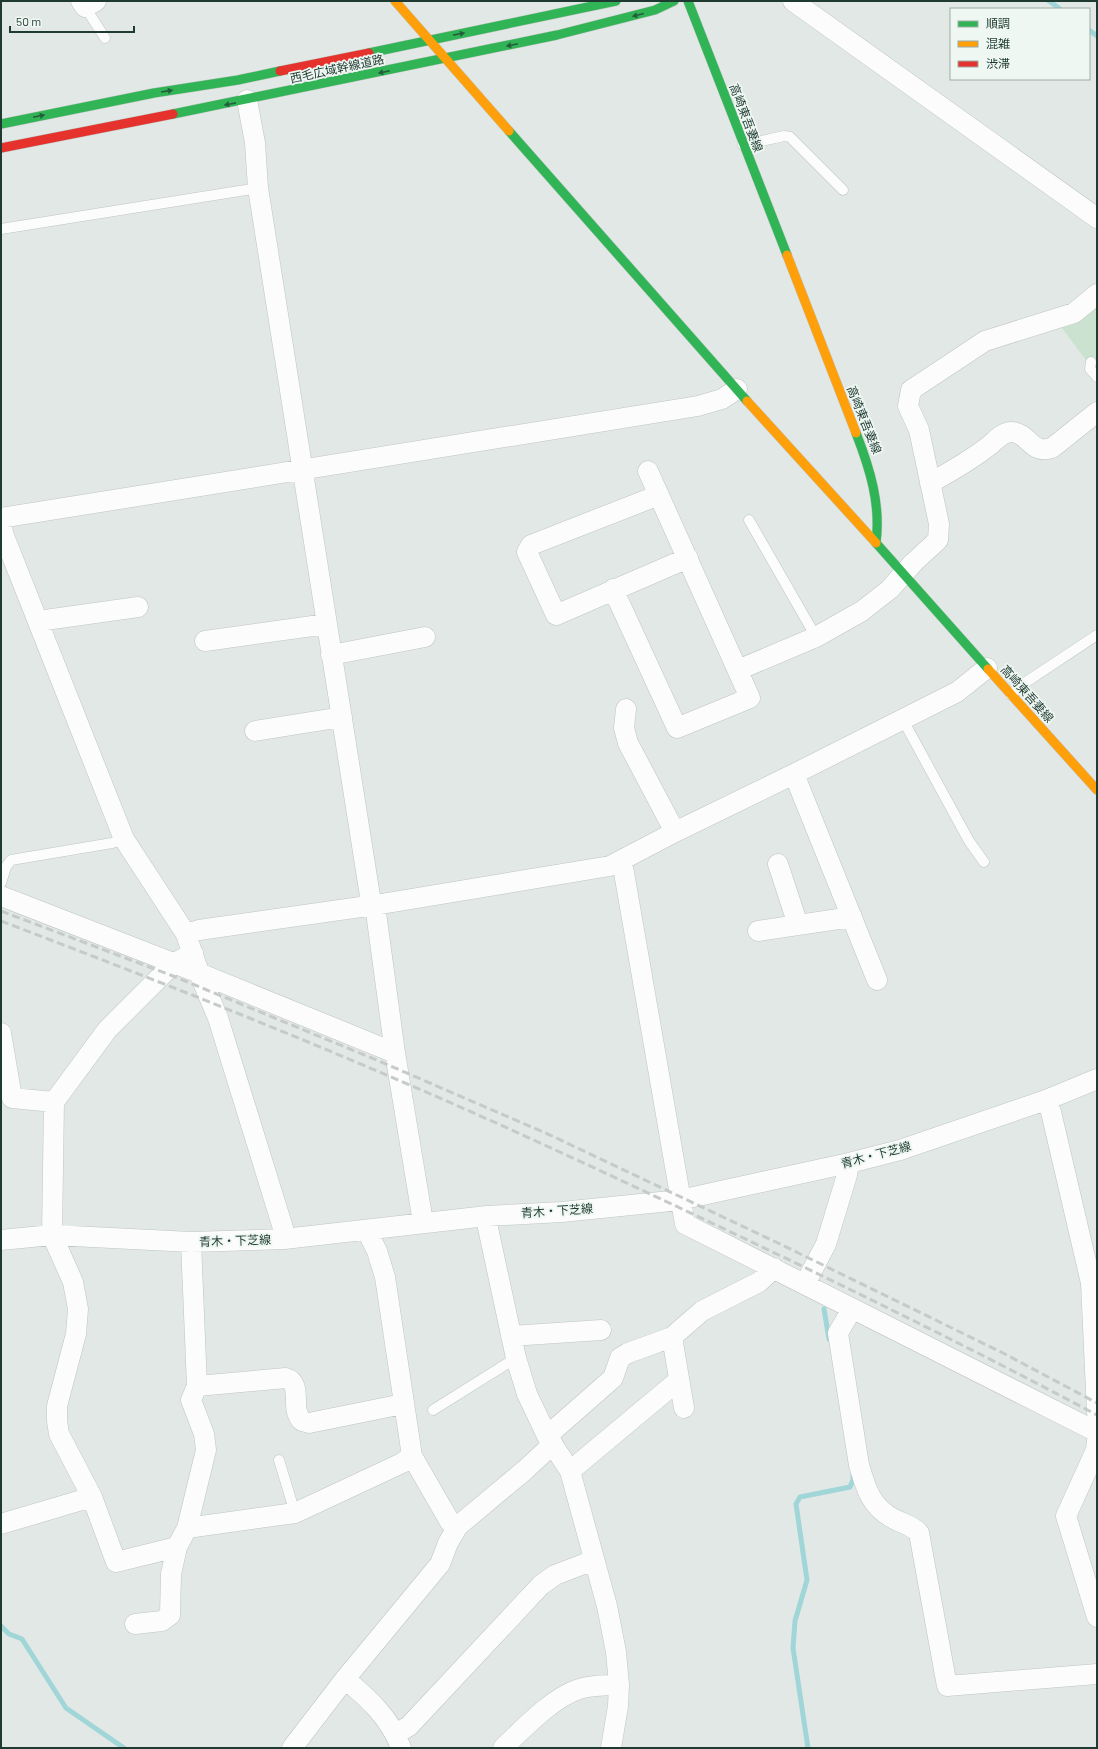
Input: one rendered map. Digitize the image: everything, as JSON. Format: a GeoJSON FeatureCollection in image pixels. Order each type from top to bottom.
{"type":"FeatureCollection","features":[{"type":"Feature","properties":{"kind":"main road"},"geometry":{"type":"LineString","coordinates":[[395,1],[448,59],[737,389],[876,543]]}},
{"type":"Feature","properties":{"kind":"main road","name":"西毛広域幹線道路"},"geometry":{"type":"LineString","coordinates":[[1,124],[154,93],[238,80],[616,1]]}},
{"type":"Feature","properties":{"kind":"main road","name":"西毛広域幹線道路"},"geometry":{"type":"LineString","coordinates":[[1,148],[448,59],[557,35],[640,14],[655,10],[674,1]]}},
{"type":"Feature","properties":{"kind":"main road","name":"高崎東吾妻線"},"geometry":{"type":"LineString","coordinates":[[688,1],[868,461],[876,491],[878,511],[879,528],[876,543],[1097,790]]}},
{"type":"Feature","properties":{"kind":"street"},"geometry":{"type":"LineString","coordinates":[[793,1],[1097,218]]}},
{"type":"Feature","properties":{"kind":"street"},"geometry":{"type":"LineString","coordinates":[[247,100],[255,143],[258,188],[331,655],[370,896],[375,905],[395,1053],[423,1222]]}},
{"type":"Feature","properties":{"kind":"street"},"geometry":{"type":"LineString","coordinates":[[738,670],[816,637],[875,602],[938,540],[939,524],[919,430],[908,406],[911,390],[985,341],[1074,313],[1097,294]]}},
{"type":"Feature","properties":{"kind":"street"},"geometry":{"type":"LineString","coordinates":[[1,518],[698,406],[722,399],[737,389]]}},
{"type":"Feature","properties":{"kind":"street"},"geometry":{"type":"LineString","coordinates":[[930,484],[969,462],[1002,435],[1009,432],[1017,433],[1032,446],[1041,450],[1048,450],[1097,412]]}},
{"type":"Feature","properties":{"kind":"street"},"geometry":{"type":"LineString","coordinates":[[613,589],[676,728],[750,698],[648,471]]}},
{"type":"Feature","properties":{"kind":"street"},"geometry":{"type":"LineString","coordinates":[[659,495],[531,545],[527,552],[556,615],[613,589],[688,558]]}},
{"type":"Feature","properties":{"kind":"street"},"geometry":{"type":"LineString","coordinates":[[1,522],[4,536],[124,839],[186,934],[199,973],[218,1018],[228,1048],[283,1228],[284,1239]]}},
{"type":"Feature","properties":{"kind":"street"},"geometry":{"type":"LineString","coordinates":[[38,621],[138,607]]}},
{"type":"Feature","properties":{"kind":"street"},"geometry":{"type":"LineString","coordinates":[[204,641],[327,624]]}},
{"type":"Feature","properties":{"kind":"street"},"geometry":{"type":"LineString","coordinates":[[331,655],[424,637]]}},
{"type":"Feature","properties":{"kind":"street"},"geometry":{"type":"LineString","coordinates":[[186,934],[199,930],[375,905],[610,866],[675,832],[957,692],[987,668]]}},
{"type":"Feature","properties":{"kind":"street"},"geometry":{"type":"LineString","coordinates":[[626,709],[624,728],[628,743],[675,832]]}},
{"type":"Feature","properties":{"kind":"street"},"geometry":{"type":"LineString","coordinates":[[255,731],[342,717]]}},
{"type":"Feature","properties":{"kind":"street"},"geometry":{"type":"LineString","coordinates":[[794,774],[877,980]]}},
{"type":"Feature","properties":{"kind":"street"},"geometry":{"type":"LineString","coordinates":[[622,861],[685,1224],[1097,1432]]}},
{"type":"Feature","properties":{"kind":"street"},"geometry":{"type":"LineString","coordinates":[[778,864],[798,925]]}},
{"type":"Feature","properties":{"kind":"street"},"geometry":{"type":"LineString","coordinates":[[1,896],[174,963],[395,1053]]}},
{"type":"Feature","properties":{"kind":"street"},"geometry":{"type":"LineString","coordinates":[[758,931],[852,917]]}},
{"type":"Feature","properties":{"kind":"street"},"geometry":{"type":"LineString","coordinates":[[178,1547],[116,1562],[92,1498],[60,1434],[57,1421],[57,1406],[76,1334],[78,1309],[73,1282],[52,1235],[54,1102],[107,1030],[174,963],[193,953]]}},
{"type":"Feature","properties":{"kind":"street"},"geometry":{"type":"LineString","coordinates":[[1,1033],[7,1098],[54,1102]]}},
{"type":"Feature","properties":{"kind":"street","name":"青木・下芝線"},"geometry":{"type":"LineString","coordinates":[[1,1240],[52,1235],[190,1242],[284,1239],[367,1231],[423,1222],[487,1216],[562,1212],[680,1200],[849,1163],[900,1150],[1046,1100],[1097,1079]]}},
{"type":"Feature","properties":{"kind":"street"},"geometry":{"type":"LineString","coordinates":[[1046,1100],[1051,1112],[1094,1282],[1097,1413]]}},
{"type":"Feature","properties":{"kind":"street"},"geometry":{"type":"LineString","coordinates":[[805,1284],[826,1244],[847,1175],[849,1163]]}},
{"type":"Feature","properties":{"kind":"street"},"geometry":{"type":"LineString","coordinates":[[487,1216],[488,1228],[516,1358],[527,1394],[550,1440],[570,1471],[607,1606],[616,1652],[620,1685],[618,1712],[611,1748]]}},
{"type":"Feature","properties":{"kind":"street"},"geometry":{"type":"LineString","coordinates":[[367,1231],[377,1251],[385,1277],[412,1456],[450,1522],[458,1526]]}},
{"type":"Feature","properties":{"kind":"street"},"geometry":{"type":"LineString","coordinates":[[135,1624],[162,1621],[170,1615],[171,1574],[178,1547],[187,1528],[206,1450],[204,1434],[191,1400],[196,1386],[190,1242]]}},
{"type":"Feature","properties":{"kind":"street"},"geometry":{"type":"LineString","coordinates":[[292,1748],[345,1679],[440,1564],[448,1543],[458,1526],[526,1470],[550,1440],[613,1378],[620,1358],[628,1353],[672,1337],[702,1311],[760,1282],[774,1268]]}},
{"type":"Feature","properties":{"kind":"street"},"geometry":{"type":"LineString","coordinates":[[852,1308],[838,1333],[864,1482],[872,1502],[882,1512],[914,1528],[919,1533],[947,1686],[1097,1674]]}},
{"type":"Feature","properties":{"kind":"street"},"geometry":{"type":"LineString","coordinates":[[512,1336],[601,1330]]}},
{"type":"Feature","properties":{"kind":"street"},"geometry":{"type":"LineString","coordinates":[[672,1337],[684,1408]]}},
{"type":"Feature","properties":{"kind":"street"},"geometry":{"type":"LineString","coordinates":[[196,1386],[286,1378],[291,1380],[294,1384],[297,1413],[302,1421],[308,1423],[403,1404]]}},
{"type":"Feature","properties":{"kind":"street"},"geometry":{"type":"LineString","coordinates":[[570,1471],[679,1380]]}},
{"type":"Feature","properties":{"kind":"street"},"geometry":{"type":"LineString","coordinates":[[1097,1440],[1096,1450],[1066,1516],[1097,1617]]}},
{"type":"Feature","properties":{"kind":"street"},"geometry":{"type":"LineString","coordinates":[[187,1528],[295,1513],[402,1463],[412,1456]]}},
{"type":"Feature","properties":{"kind":"street"},"geometry":{"type":"LineString","coordinates":[[1,1524],[92,1498]]}},
{"type":"Feature","properties":{"kind":"street"},"geometry":{"type":"LineString","coordinates":[[345,1679],[371,1704],[398,1741],[410,1726],[541,1585],[555,1575],[594,1560]]}},
{"type":"Feature","properties":{"kind":"street"},"geometry":{"type":"LineString","coordinates":[[503,1748],[532,1721],[567,1695],[578,1689],[591,1686],[620,1685]]}},
{"type":"Feature","properties":{"kind":"lane"},"geometry":{"type":"LineString","coordinates":[[87,3],[105,38]]}},
{"type":"Feature","properties":{"kind":"lane"},"geometry":{"type":"LineString","coordinates":[[744,145],[784,136],[790,137],[843,190]]}},
{"type":"Feature","properties":{"kind":"lane"},"geometry":{"type":"LineString","coordinates":[[1,229],[258,188]]}},
{"type":"Feature","properties":{"kind":"lane"},"geometry":{"type":"LineString","coordinates":[[1091,362],[1090,369],[1097,377]]}},
{"type":"Feature","properties":{"kind":"lane"},"geometry":{"type":"LineString","coordinates":[[749,520],[816,637]]}},
{"type":"Feature","properties":{"kind":"lane"},"geometry":{"type":"LineString","coordinates":[[1011,695],[1020,686],[1097,635]]}},
{"type":"Feature","properties":{"kind":"lane"},"geometry":{"type":"LineString","coordinates":[[903,720],[969,841],[984,862]]}},
{"type":"Feature","properties":{"kind":"lane"},"geometry":{"type":"LineString","coordinates":[[1,883],[6,867],[11,860],[112,843],[124,839]]}},
{"type":"Feature","properties":{"kind":"lane"},"geometry":{"type":"LineString","coordinates":[[433,1410],[516,1358]]}},
{"type":"Feature","properties":{"kind":"lane"},"geometry":{"type":"LineString","coordinates":[[279,1460],[295,1513]]}},
{"type":"Feature","properties":{"kind":"green space"},"geometry":{"type":"Polygon","coordinates":[[[1097,307],[1097,358],[1094,365],[1097,370],[1097,384],[1087,371],[1088,363],[1062,328],[1075,324],[1097,307]]]}},
{"type":"Feature","properties":{"kind":"waterway"},"geometry":{"type":"LineString","coordinates":[[1049,1],[1059,8]]}},
{"type":"Feature","properties":{"kind":"waterway"},"geometry":{"type":"LineString","coordinates":[[1090,31],[1097,36]]}},
{"type":"Feature","properties":{"kind":"waterway"},"geometry":{"type":"LineString","coordinates":[[824,1309],[829,1339]]}},
{"type":"Feature","properties":{"kind":"waterway"},"geometry":{"type":"LineString","coordinates":[[808,1748],[793,1648],[795,1621],[807,1580],[796,1504],[800,1497],[850,1487],[853,1480],[853,1475]]}},
{"type":"Feature","properties":{"kind":"waterway"},"geometry":{"type":"LineString","coordinates":[[1,1626],[9,1634],[22,1639],[66,1708],[124,1748]]}},
{"type":"Feature","properties":{"kind":"railway"},"geometry":{"type":"LineString","coordinates":[[1,911],[173,976],[379,1061],[550,1135],[780,1244],[1003,1353],[1097,1403]]}},
{"type":"Feature","properties":{"kind":"railway"},"geometry":{"type":"LineString","coordinates":[[1,921],[284,1032],[415,1087],[567,1155],[837,1283],[994,1361],[1097,1415]]}},
{"type":"Feature","properties":{"kind":"traffic: fast"},"geometry":{"type":"LineString","coordinates":[[369,53],[616,1]]}},
{"type":"Feature","properties":{"kind":"traffic: fast"},"geometry":{"type":"LineString","coordinates":[[173,114],[557,35],[655,10],[674,1]]}},
{"type":"Feature","properties":{"kind":"traffic: fast"},"geometry":{"type":"LineString","coordinates":[[688,1],[787,255]]}},
{"type":"Feature","properties":{"kind":"traffic: fast"},"geometry":{"type":"LineString","coordinates":[[1,124],[154,93],[238,80],[280,71]]}},
{"type":"Feature","properties":{"kind":"traffic: fast"},"geometry":{"type":"LineString","coordinates":[[509,131],[747,401]]}},
{"type":"Feature","properties":{"kind":"traffic: fast"},"geometry":{"type":"LineString","coordinates":[[856,433],[870,473],[876,501],[876,543],[988,669]]}},
{"type":"Feature","properties":{"kind":"traffic: slow"},"geometry":{"type":"LineString","coordinates":[[395,1],[509,131]]}},
{"type":"Feature","properties":{"kind":"traffic: slow"},"geometry":{"type":"LineString","coordinates":[[787,255],[856,433]]}},
{"type":"Feature","properties":{"kind":"traffic: slow"},"geometry":{"type":"LineString","coordinates":[[747,401],[876,543]]}},
{"type":"Feature","properties":{"kind":"traffic: slow"},"geometry":{"type":"LineString","coordinates":[[988,669],[1097,790]]}},
{"type":"Feature","properties":{"kind":"traffic: jam"},"geometry":{"type":"LineString","coordinates":[[280,71],[369,53]]}},
{"type":"Feature","properties":{"kind":"traffic: jam"},"geometry":{"type":"LineString","coordinates":[[1,148],[173,114]]}}]}
